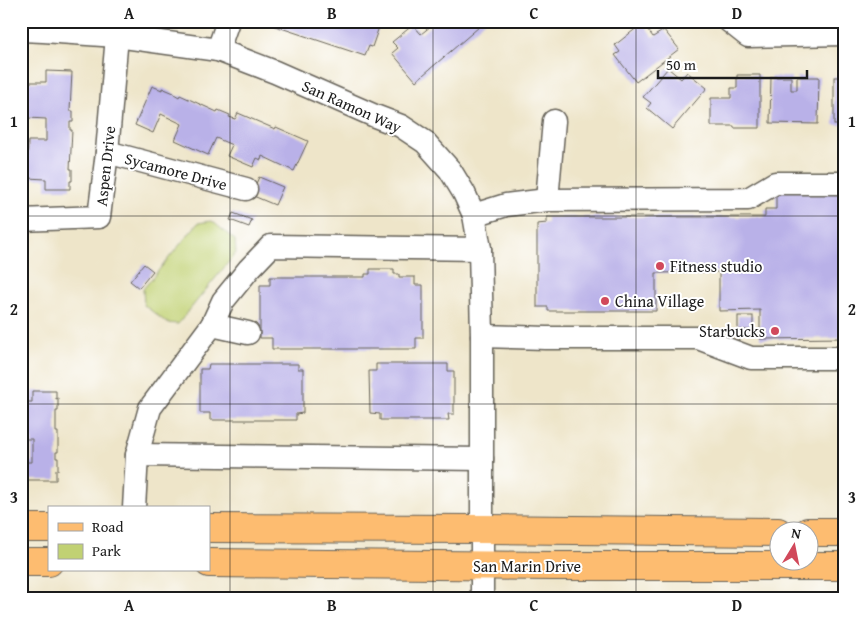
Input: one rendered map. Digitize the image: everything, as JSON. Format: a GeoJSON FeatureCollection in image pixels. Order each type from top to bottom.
{"type":"FeatureCollection","features":[{"type":"Feature","properties":{"kind":"main road"},"geometry":{"type":"LineString","coordinates":[[21,528],[48,528]]}},
{"type":"Feature","properties":{"kind":"main road"},"geometry":{"type":"LineString","coordinates":[[210,528],[768,532]]}},
{"type":"Feature","properties":{"kind":"main road"},"geometry":{"type":"LineString","coordinates":[[818,532],[845,532]]}},
{"type":"Feature","properties":{"kind":"main road"},"geometry":{"type":"LineString","coordinates":[[21,562],[48,562]]}},
{"type":"Feature","properties":{"kind":"main road","name":"San Marin Drive"},"geometry":{"type":"LineString","coordinates":[[210,563],[482,566],[845,566]]}},
{"type":"Feature","properties":{"kind":"street"},"geometry":{"type":"LineString","coordinates":[[218,50],[228,21]]}},
{"type":"Feature","properties":{"kind":"street"},"geometry":{"type":"LineString","coordinates":[[729,21],[748,36],[845,34]]}},
{"type":"Feature","properties":{"kind":"street","name":"San Ramon Way"},"geometry":{"type":"LineString","coordinates":[[21,30],[44,26],[218,50],[275,72],[401,126],[425,142],[450,170],[464,193],[474,215],[480,249],[482,336],[482,598]]}},
{"type":"Feature","properties":{"kind":"street","name":"Aspen Drive"},"geometry":{"type":"LineString","coordinates":[[21,220],[99,217],[107,152],[117,36]]}},
{"type":"Feature","properties":{"kind":"street"},"geometry":{"type":"LineString","coordinates":[[547,200],[554,121]]}},
{"type":"Feature","properties":{"kind":"street","name":"Sycamore Drive"},"geometry":{"type":"LineString","coordinates":[[107,152],[246,189]]}},
{"type":"Feature","properties":{"kind":"street"},"geometry":{"type":"LineString","coordinates":[[474,215],[506,205],[547,200],[748,199],[775,182],[845,183]]}},
{"type":"Feature","properties":{"kind":"street"},"geometry":{"type":"LineString","coordinates":[[134,506],[137,455],[150,408],[212,325],[223,301],[271,246],[480,249]]}},
{"type":"Feature","properties":{"kind":"street"},"geometry":{"type":"LineString","coordinates":[[212,325],[248,333]]}},
{"type":"Feature","properties":{"kind":"street"},"geometry":{"type":"LineString","coordinates":[[482,336],[698,338],[751,358],[845,358]]}},
{"type":"Feature","properties":{"kind":"street"},"geometry":{"type":"LineString","coordinates":[[137,455],[482,459]]}},
{"type":"Feature","properties":{"kind":"green space"},"geometry":{"type":"Polygon","coordinates":[[[212,221],[235,240],[236,253],[178,324],[167,323],[144,305],[143,289],[198,223],[212,221]]]}},
{"type":"Feature","properties":{"kind":"building"},"geometry":{"type":"Polygon","coordinates":[[[372,21],[371,24],[379,27],[372,47],[369,46],[365,56],[263,22],[372,21]]]}},
{"type":"Feature","properties":{"kind":"building"},"geometry":{"type":"Polygon","coordinates":[[[427,21],[486,21],[416,81],[392,53],[398,48],[392,42],[413,25],[421,34],[431,26],[427,21]]]}},
{"type":"Feature","properties":{"kind":"building"},"geometry":{"type":"Polygon","coordinates":[[[643,23],[653,37],[664,30],[679,49],[636,82],[615,55],[620,52],[615,45],[643,23]]]}},
{"type":"Feature","properties":{"kind":"building"},"geometry":{"type":"Polygon","coordinates":[[[668,68],[681,79],[687,72],[707,88],[672,129],[647,108],[651,103],[643,97],[668,68]]]}},
{"type":"Feature","properties":{"kind":"building"},"geometry":{"type":"Polygon","coordinates":[[[46,71],[72,72],[70,111],[73,111],[73,122],[70,122],[70,130],[72,130],[70,169],[72,169],[72,181],[70,181],[70,189],[46,189],[46,179],[27,178],[28,141],[46,141],[46,119],[28,118],[28,82],[46,82],[46,71]]]}},
{"type":"Feature","properties":{"kind":"building"},"geometry":{"type":"Polygon","coordinates":[[[737,75],[760,75],[760,128],[711,126],[711,98],[731,98],[731,88],[737,88],[737,75]]]}},
{"type":"Feature","properties":{"kind":"building"},"geometry":{"type":"Polygon","coordinates":[[[771,77],[791,77],[791,90],[797,90],[797,77],[819,77],[818,124],[770,123],[771,77]]]}},
{"type":"Feature","properties":{"kind":"building"},"geometry":{"type":"Polygon","coordinates":[[[834,77],[845,77],[845,125],[834,125],[834,77]]]}},
{"type":"Feature","properties":{"kind":"building"},"geometry":{"type":"Polygon","coordinates":[[[152,86],[162,90],[162,88],[179,97],[180,95],[217,112],[218,110],[230,115],[229,117],[235,119],[238,113],[308,141],[294,171],[262,156],[261,160],[257,158],[253,167],[227,156],[232,145],[216,138],[208,155],[175,140],[182,124],[161,114],[153,133],[135,125],[152,86]]]}},
{"type":"Feature","properties":{"kind":"building"},"geometry":{"type":"Polygon","coordinates":[[[259,177],[283,187],[275,205],[251,195],[259,177]]]}},
{"type":"Feature","properties":{"kind":"building"},"geometry":{"type":"Polygon","coordinates":[[[776,185],[845,185],[845,338],[760,339],[760,310],[719,311],[719,272],[656,273],[656,311],[548,311],[548,307],[537,307],[537,224],[547,223],[547,217],[765,217],[765,209],[776,209],[776,185]]]}},
{"type":"Feature","properties":{"kind":"building"},"geometry":{"type":"Polygon","coordinates":[[[233,213],[252,220],[249,227],[230,220],[233,213]]]}},
{"type":"Feature","properties":{"kind":"building"},"geometry":{"type":"Polygon","coordinates":[[[144,264],[153,271],[139,288],[130,281],[144,264]]]}},
{"type":"Feature","properties":{"kind":"building"},"geometry":{"type":"Polygon","coordinates":[[[370,269],[394,269],[394,274],[399,274],[399,277],[415,277],[415,285],[423,285],[423,338],[416,338],[416,349],[272,349],[272,338],[260,338],[260,285],[270,285],[270,277],[365,277],[365,274],[370,274],[370,269]]]}},
{"type":"Feature","properties":{"kind":"building"},"geometry":{"type":"Polygon","coordinates":[[[738,316],[753,316],[753,330],[738,330],[738,316]]]}},
{"type":"Feature","properties":{"kind":"building"},"geometry":{"type":"Polygon","coordinates":[[[209,364],[298,364],[298,369],[303,369],[303,413],[296,414],[296,420],[210,420],[210,413],[200,413],[200,369],[208,369],[209,364]]]}},
{"type":"Feature","properties":{"kind":"building"},"geometry":{"type":"Polygon","coordinates":[[[376,364],[448,364],[448,371],[454,371],[454,414],[448,414],[449,420],[380,420],[380,414],[370,413],[369,371],[376,371],[376,364]]]}},
{"type":"Feature","properties":{"kind":"building"},"geometry":{"type":"Polygon","coordinates":[[[32,391],[56,391],[56,399],[58,398],[56,432],[58,432],[58,452],[56,452],[56,458],[58,458],[58,470],[56,470],[56,480],[21,480],[21,462],[32,462],[32,439],[21,439],[21,402],[32,402],[32,391]]]}},
{"type":"Feature","properties":{"kind":"place","name":"Fitness studio"},"geometry":{"type":"Point","coordinates":[660,266]}},
{"type":"Feature","properties":{"kind":"place","name":"China Village"},"geometry":{"type":"Point","coordinates":[605,301]}},
{"type":"Feature","properties":{"kind":"place","name":"Starbucks"},"geometry":{"type":"Point","coordinates":[775,331]}}]}
